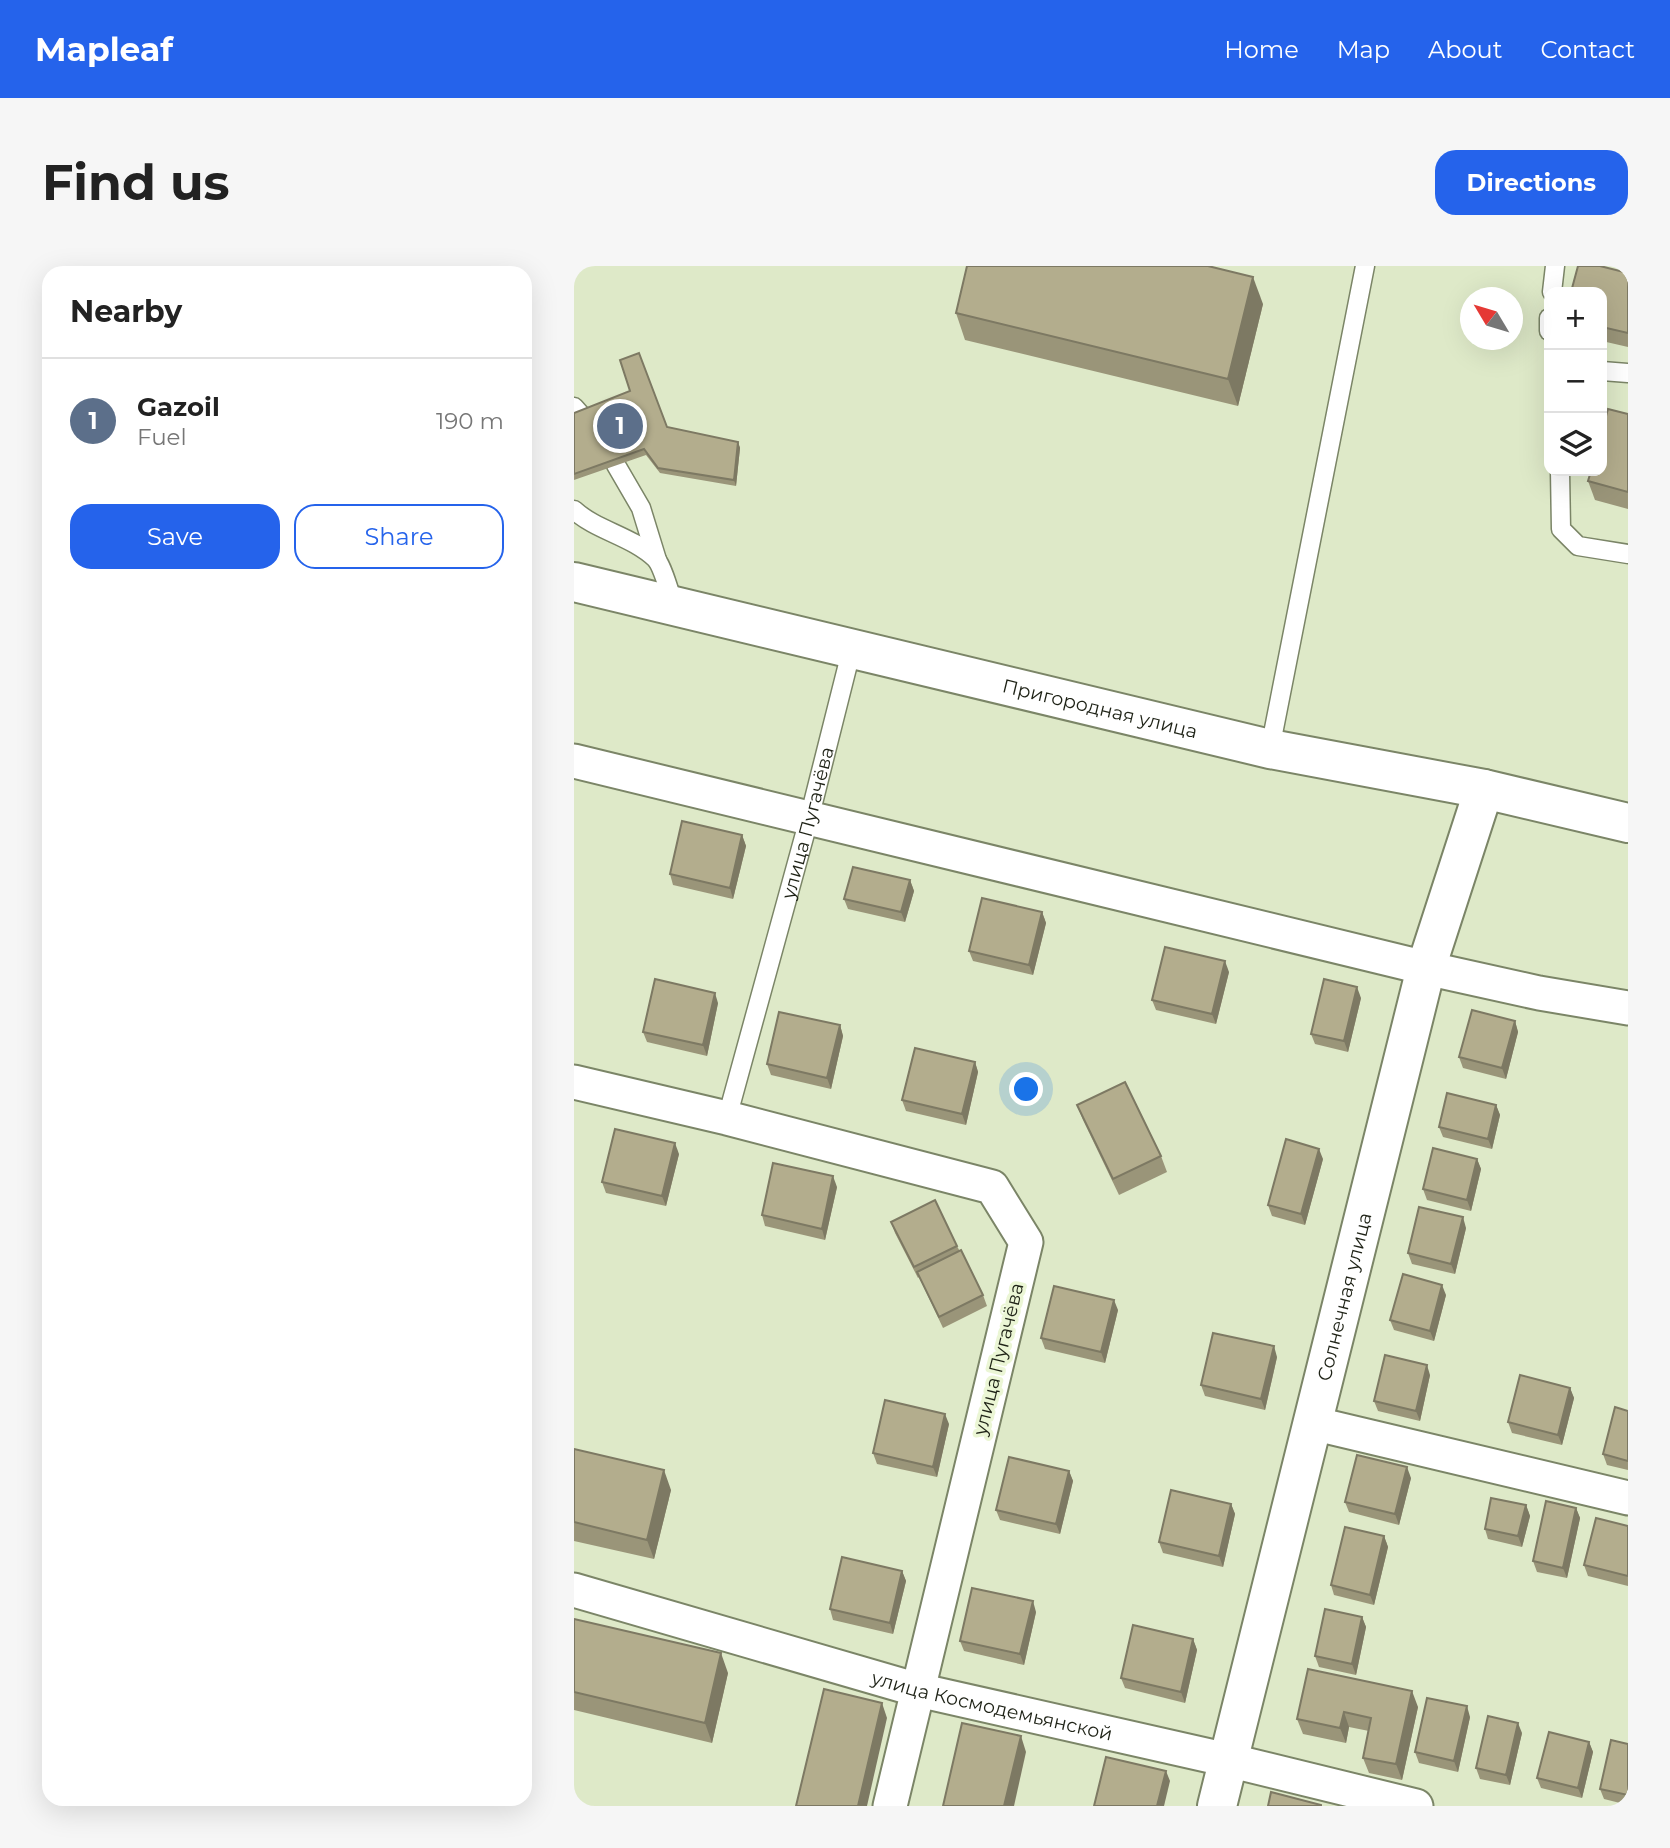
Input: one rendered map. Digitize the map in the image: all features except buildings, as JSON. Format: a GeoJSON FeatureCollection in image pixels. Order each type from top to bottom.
{"type":"FeatureCollection","features":[{"type":"Feature","properties":{"kind":"street","name":"Пригородная улица"},"geometry":{"type":"LineString","coordinates":[[574,582],[1270,749],[1484,789],[1628,823]]}},
{"type":"Feature","properties":{"kind":"street"},"geometry":{"type":"LineString","coordinates":[[574,761],[1426,968],[1539,993],[1628,1008]]}},
{"type":"Feature","properties":{"kind":"street","name":"Солнечная улица"},"geometry":{"type":"LineString","coordinates":[[1216,1806],[1426,968],[1484,789]]}},
{"type":"Feature","properties":{"kind":"street","name":"улица Пугачёва"},"geometry":{"type":"LineString","coordinates":[[574,1082],[727,1118],[992,1187],[1026,1242],[890,1806]]}},
{"type":"Feature","properties":{"kind":"street"},"geometry":{"type":"LineString","coordinates":[[1312,1423],[1628,1498]]}},
{"type":"Feature","properties":{"kind":"street","name":"улица Космодемьянской"},"geometry":{"type":"LineString","coordinates":[[574,1590],[918,1690],[1228,1760],[1416,1806]]}},
{"type":"Feature","properties":{"kind":"lane"},"geometry":{"type":"LineString","coordinates":[[1270,749],[1366,266]]}},
{"type":"Feature","properties":{"kind":"lane"},"geometry":{"type":"LineString","coordinates":[[1553,287],[1555,266]]}},
{"type":"Feature","properties":{"kind":"lane"},"geometry":{"type":"LineString","coordinates":[[1607,371],[1628,373]]}},
{"type":"Feature","properties":{"kind":"lane"},"geometry":{"type":"LineString","coordinates":[[616,464],[641,508],[674,606]]}},
{"type":"Feature","properties":{"kind":"lane"},"geometry":{"type":"LineString","coordinates":[[1560,476],[1561,529],[1578,547],[1628,554]]}},
{"type":"Feature","properties":{"kind":"lane"},"geometry":{"type":"LineString","coordinates":[[574,510],[584,519],[623,537],[657,560]]}},
{"type":"Feature","properties":{"kind":"lane","name":"улица Пугачёва"},"geometry":{"type":"LineString","coordinates":[[727,1118],[809,819],[852,648]]}},
{"type":"Feature","properties":{"kind":"place","name":"Gazoil"},"geometry":{"type":"Point","coordinates":[620,426]}}]}
